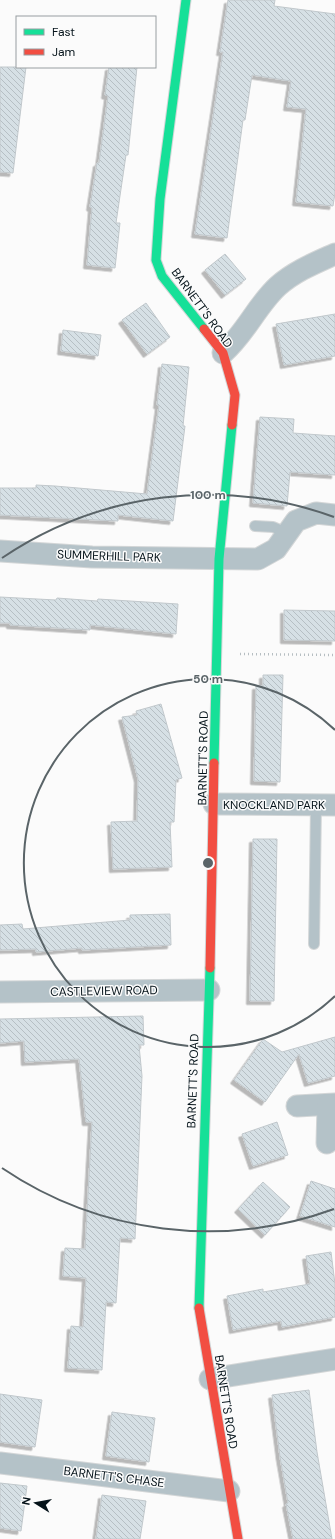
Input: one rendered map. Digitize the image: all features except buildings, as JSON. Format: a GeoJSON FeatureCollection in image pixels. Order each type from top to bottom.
{"type":"FeatureCollection","features":[{"type":"Feature","properties":{"kind":"street","name":"BARNETT'S ROAD"},"geometry":{"type":"LineString","coordinates":[[186,0],[160,199],[156,260],[162,276],[223,353],[235,395],[219,559],[214,804],[198,1301],[228,1491],[238,1539]]}},
{"type":"Feature","properties":{"kind":"street"},"geometry":{"type":"LineString","coordinates":[[223,353],[236,342],[277,287],[296,272],[335,254]]}},
{"type":"Feature","properties":{"kind":"street","name":"SUMMERHILL PARK"},"geometry":{"type":"LineString","coordinates":[[0,551],[92,557],[258,559],[276,549],[296,521],[316,514],[335,515]]}},
{"type":"Feature","properties":{"kind":"street","name":"KNOCKLAND PARK"},"geometry":{"type":"LineString","coordinates":[[214,804],[326,805]]}},
{"type":"Feature","properties":{"kind":"street","name":"CASTLEVIEW ROAD"},"geometry":{"type":"LineString","coordinates":[[0,992],[208,990]]}},
{"type":"Feature","properties":{"kind":"street"},"geometry":{"type":"LineString","coordinates":[[297,1106],[331,1105],[328,1142]]}},
{"type":"Feature","properties":{"kind":"street"},"geometry":{"type":"LineString","coordinates":[[210,1378],[335,1359]]}},
{"type":"Feature","properties":{"kind":"street","name":"BARNETT'S CHASE"},"geometry":{"type":"LineString","coordinates":[[0,1463],[228,1491]]}},
{"type":"Feature","properties":{"kind":"lane"},"geometry":{"type":"LineString","coordinates":[[255,526],[274,528],[287,533]]}},
{"type":"Feature","properties":{"kind":"lane"},"geometry":{"type":"LineString","coordinates":[[314,944],[326,805]]}},
{"type":"Feature","properties":{"kind":"path"},"geometry":{"type":"LineString","coordinates":[[217,654],[335,655]]}},
{"type":"Feature","properties":{"kind":"traffic: fast"},"geometry":{"type":"LineString","coordinates":[[186,0],[160,199],[156,260],[162,276],[204,329]]}},
{"type":"Feature","properties":{"kind":"traffic: fast"},"geometry":{"type":"LineString","coordinates":[[214,763],[219,559],[232,425]]}},
{"type":"Feature","properties":{"kind":"traffic: fast"},"geometry":{"type":"LineString","coordinates":[[199,1308],[210,968]]}},
{"type":"Feature","properties":{"kind":"traffic: jam"},"geometry":{"type":"LineString","coordinates":[[204,329],[223,353],[235,395],[232,425]]}},
{"type":"Feature","properties":{"kind":"traffic: jam"},"geometry":{"type":"LineString","coordinates":[[210,968],[214,763]]}},
{"type":"Feature","properties":{"kind":"traffic: jam"},"geometry":{"type":"LineString","coordinates":[[199,1308],[238,1539]]}}]}
